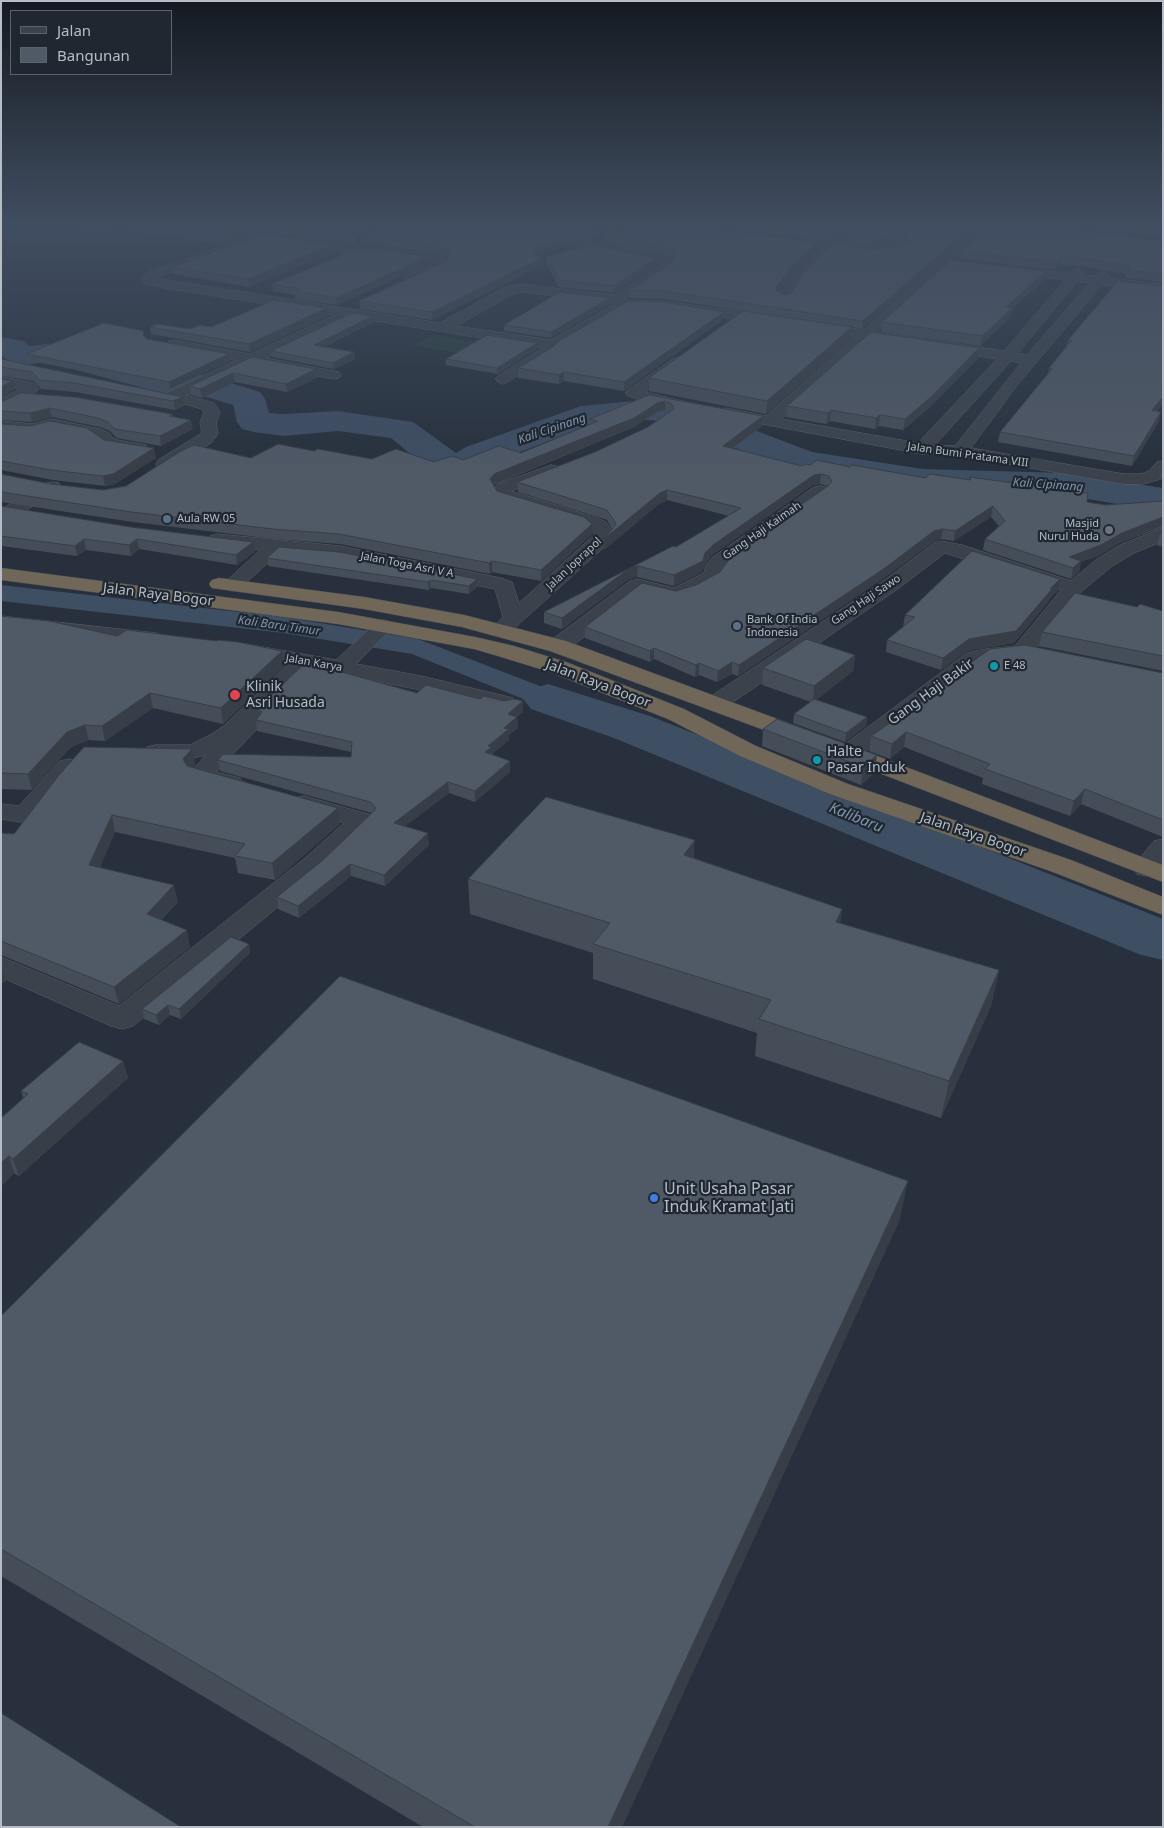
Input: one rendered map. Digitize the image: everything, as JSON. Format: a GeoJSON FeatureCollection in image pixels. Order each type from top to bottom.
{"type":"FeatureCollection","features":[{"type":"Feature","properties":{"kind":"highway","name":"Jalan Raya Bogor"},"geometry":{"type":"LineString","coordinates":[[1,558],[232,585],[364,603],[464,621],[507,624],[558,646],[848,753],[1155,871]]}},
{"type":"Feature","properties":{"kind":"highway","name":"Jalan Raya Bogor"},"geometry":{"type":"LineString","coordinates":[[1,574],[382,628],[495,648],[558,667],[676,714],[748,751],[839,789],[1062,866],[1163,907]]}},
{"type":"Feature","properties":{"kind":"street"},"geometry":{"type":"LineString","coordinates":[[315,308],[553,345]]}},
{"type":"Feature","properties":{"kind":"street"},"geometry":{"type":"LineString","coordinates":[[147,474],[208,438],[210,434],[208,424],[212,412],[208,406],[165,394],[198,385],[253,359],[349,308]]}},
{"type":"Feature","properties":{"kind":"street"},"geometry":{"type":"LineString","coordinates":[[443,327],[477,308]]}},
{"type":"Feature","properties":{"kind":"street"},"geometry":{"type":"LineString","coordinates":[[503,379],[547,351],[553,345],[616,308]]}},
{"type":"Feature","properties":{"kind":"street"},"geometry":{"type":"LineString","coordinates":[[687,308],[1032,360]]}},
{"type":"Feature","properties":{"kind":"street"},"geometry":{"type":"LineString","coordinates":[[770,421],[897,308]]}},
{"type":"Feature","properties":{"kind":"street"},"geometry":{"type":"LineString","coordinates":[[922,449],[1008,356],[1048,308]]}},
{"type":"Feature","properties":{"kind":"street"},"geometry":{"type":"LineString","coordinates":[[960,451],[1013,380],[1075,308]]}},
{"type":"Feature","properties":{"kind":"street"},"geometry":{"type":"LineString","coordinates":[[720,330],[740,316]]}},
{"type":"Feature","properties":{"kind":"street"},"geometry":{"type":"LineString","coordinates":[[161,342],[334,375]]}},
{"type":"Feature","properties":{"kind":"street"},"geometry":{"type":"LineString","coordinates":[[691,353],[633,393],[647,398],[693,407]]}},
{"type":"Feature","properties":{"kind":"street"},"geometry":{"type":"LineString","coordinates":[[1,381],[30,387],[31,389],[1,406]]}},
{"type":"Feature","properties":{"kind":"street"},"geometry":{"type":"LineString","coordinates":[[23,395],[43,396]]}},
{"type":"Feature","properties":{"kind":"street","name":"Jalan Bumi Pratama VIII"},"geometry":{"type":"LineString","coordinates":[[712,410],[922,449],[960,451],[1124,479],[1143,479],[1155,475],[1163,466]]}},
{"type":"Feature","properties":{"kind":"street"},"geometry":{"type":"LineString","coordinates":[[192,420],[208,424]]}},
{"type":"Feature","properties":{"kind":"street"},"geometry":{"type":"LineString","coordinates":[[1,426],[32,429],[52,424],[94,432],[103,436],[104,440],[112,444],[176,456]]}},
{"type":"Feature","properties":{"kind":"street","name":"Jalan Joprapol"},"geometry":{"type":"LineString","coordinates":[[507,624],[605,534],[599,526],[591,522],[504,495],[501,492],[504,488],[566,464]]}},
{"type":"Feature","properties":{"kind":"street"},"geometry":{"type":"LineString","coordinates":[[4,512],[62,488],[27,482]]}},
{"type":"Feature","properties":{"kind":"street","name":"Gang Haji Kaimah"},"geometry":{"type":"LineString","coordinates":[[558,646],[637,585],[675,594],[688,590],[711,577],[720,561],[820,491]]}},
{"type":"Feature","properties":{"kind":"street"},"geometry":{"type":"LineString","coordinates":[[4,512],[39,515]]}},
{"type":"Feature","properties":{"kind":"street"},"geometry":{"type":"LineString","coordinates":[[1074,588],[1112,557],[1163,534]]}},
{"type":"Feature","properties":{"kind":"street"},"geometry":{"type":"LineString","coordinates":[[203,538],[274,547]]}},
{"type":"Feature","properties":{"kind":"street"},"geometry":{"type":"LineString","coordinates":[[232,585],[274,547]]}},
{"type":"Feature","properties":{"kind":"street","name":"Jalan Toga Asri V A"},"geometry":{"type":"LineString","coordinates":[[274,547],[340,552],[502,584],[505,586],[507,624]]}},
{"type":"Feature","properties":{"kind":"street","name":"Gang Haji Sawo"},"geometry":{"type":"LineString","coordinates":[[715,704],[892,584],[936,549],[942,547],[955,549],[1074,588]]}},
{"type":"Feature","properties":{"kind":"street","name":"Gang Haji Bakir"},"geometry":{"type":"LineString","coordinates":[[848,753],[976,658],[986,655],[1031,653],[1074,588]]}},
{"type":"Feature","properties":{"kind":"street"},"geometry":{"type":"LineString","coordinates":[[1,622],[174,641]]}},
{"type":"Feature","properties":{"kind":"street"},"geometry":{"type":"LineString","coordinates":[[340,668],[382,628]]}},
{"type":"Feature","properties":{"kind":"street","name":"Jalan Karya"},"geometry":{"type":"LineString","coordinates":[[228,647],[422,683],[505,703]]}},
{"type":"Feature","properties":{"kind":"street"},"geometry":{"type":"LineString","coordinates":[[134,751],[173,754],[198,750],[209,746],[234,730],[304,661]]}},
{"type":"Feature","properties":{"kind":"street"},"geometry":{"type":"LineString","coordinates":[[246,718],[250,723],[200,775],[252,789]]}},
{"type":"Feature","properties":{"kind":"street"},"geometry":{"type":"LineString","coordinates":[[1,812],[21,814],[30,810],[83,752]]}},
{"type":"Feature","properties":{"kind":"street"},"geometry":{"type":"LineString","coordinates":[[1,966],[122,1019],[314,864],[362,820],[278,796]]}},
{"type":"Feature","properties":{"kind":"street"},"geometry":{"type":"LineString","coordinates":[[1155,871],[1163,847]]}},
{"type":"Feature","properties":{"kind":"shaded area"},"geometry":{"type":"Polygon","coordinates":[[[433,335],[494,345],[474,356],[413,345],[433,335]]]}},
{"type":"Feature","properties":{"kind":"building"},"geometry":{"type":"Polygon","coordinates":[[[255,308],[326,308],[249,344],[150,327],[157,324],[190,329],[200,325],[211,327],[255,308]]]}},
{"type":"Feature","properties":{"kind":"building"},"geometry":{"type":"Polygon","coordinates":[[[407,308],[440,308],[432,312],[407,308]]]}},
{"type":"Feature","properties":{"kind":"building"},"geometry":{"type":"Polygon","coordinates":[[[532,308],[592,308],[551,332],[504,325],[532,308]]]}},
{"type":"Feature","properties":{"kind":"building"},"geometry":{"type":"Polygon","coordinates":[[[615,308],[702,308],[724,312],[624,382],[564,372],[559,375],[518,368],[553,347],[559,341],[615,308]]]}},
{"type":"Feature","properties":{"kind":"building"},"geometry":{"type":"Polygon","coordinates":[[[779,308],[878,308],[863,321],[779,308]]]}},
{"type":"Feature","properties":{"kind":"building"},"geometry":{"type":"Polygon","coordinates":[[[897,308],[1012,308],[982,336],[882,322],[897,308]]]}},
{"type":"Feature","properties":{"kind":"building"},"geometry":{"type":"Polygon","coordinates":[[[1095,308],[1163,308],[1163,397],[1152,410],[1161,412],[1134,456],[1000,432],[1052,369],[1049,368],[1072,340],[1068,340],[1095,308]]]}},
{"type":"Feature","properties":{"kind":"building"},"geometry":{"type":"Polygon","coordinates":[[[743,311],[852,327],[767,401],[649,378],[743,311]]]}},
{"type":"Feature","properties":{"kind":"building"},"geometry":{"type":"Polygon","coordinates":[[[352,313],[373,316],[314,345],[354,352],[333,363],[271,351],[352,313]]]}},
{"type":"Feature","properties":{"kind":"building"},"geometry":{"type":"Polygon","coordinates":[[[104,323],[144,331],[143,335],[147,339],[229,354],[169,382],[26,354],[104,323]]]}},
{"type":"Feature","properties":{"kind":"building"},"geometry":{"type":"Polygon","coordinates":[[[871,332],[979,348],[932,396],[905,419],[880,415],[876,418],[831,410],[828,413],[787,406],[871,332]]]}},
{"type":"Feature","properties":{"kind":"building"},"geometry":{"type":"Polygon","coordinates":[[[487,335],[537,343],[497,368],[446,359],[487,335]]]}},
{"type":"Feature","properties":{"kind":"building"},"geometry":{"type":"Polygon","coordinates":[[[252,357],[316,369],[286,384],[233,373],[200,389],[190,386],[252,357]]]}},
{"type":"Feature","properties":{"kind":"building"},"geometry":{"type":"Polygon","coordinates":[[[1,359],[183,397],[173,401],[74,383],[39,380],[32,372],[1,367],[1,359]]]}},
{"type":"Feature","properties":{"kind":"building"},"geometry":{"type":"Polygon","coordinates":[[[1,379],[12,381],[1,387],[1,379]]]}},
{"type":"Feature","properties":{"kind":"building"},"geometry":{"type":"Polygon","coordinates":[[[21,393],[74,397],[172,414],[169,416],[191,420],[160,436],[115,429],[108,422],[98,418],[50,408],[30,413],[1,411],[1,402],[21,393]]]}},
{"type":"Feature","properties":{"kind":"building"},"geometry":{"type":"Polygon","coordinates":[[[649,395],[763,416],[723,446],[802,466],[805,464],[810,465],[817,460],[850,467],[852,465],[926,478],[929,474],[971,480],[969,477],[1088,493],[1087,502],[1106,505],[1163,501],[1163,517],[1069,557],[1081,561],[1073,568],[985,539],[1005,521],[993,506],[955,531],[943,529],[934,531],[885,568],[739,665],[732,662],[718,671],[699,663],[696,665],[654,648],[650,651],[585,627],[642,583],[676,591],[696,585],[720,572],[728,561],[729,555],[828,486],[832,481],[829,476],[814,475],[713,545],[705,553],[703,561],[674,575],[638,566],[630,568],[673,546],[676,547],[741,508],[667,490],[660,493],[604,539],[616,524],[607,510],[517,482],[595,452],[648,427],[674,409],[672,404],[665,401],[657,403],[634,418],[494,474],[490,479],[497,491],[584,517],[592,524],[541,570],[492,561],[489,563],[339,534],[273,529],[131,512],[1,492],[1,474],[51,484],[103,490],[126,486],[181,451],[194,445],[251,458],[278,444],[372,459],[396,449],[434,462],[452,456],[463,460],[499,446],[521,453],[598,421],[590,419],[649,395]]]}},
{"type":"Feature","properties":{"kind":"building"},"geometry":{"type":"Polygon","coordinates":[[[50,421],[87,428],[104,440],[154,448],[113,474],[103,476],[51,470],[1,461],[1,424],[30,426],[50,421]]]}},
{"type":"Feature","properties":{"kind":"building"},"geometry":{"type":"Polygon","coordinates":[[[1,506],[131,527],[253,542],[236,555],[137,539],[129,545],[84,539],[75,546],[1,536],[1,506]]]}},
{"type":"Feature","properties":{"kind":"building"},"geometry":{"type":"Polygon","coordinates":[[[279,547],[339,552],[477,579],[469,586],[430,580],[428,582],[267,558],[279,547]]]}},
{"type":"Feature","properties":{"kind":"building"},"geometry":{"type":"Polygon","coordinates":[[[972,551],[1060,579],[1016,631],[969,639],[943,658],[887,640],[915,617],[905,615],[972,551]]]}},
{"type":"Feature","properties":{"kind":"building"},"geometry":{"type":"Polygon","coordinates":[[[630,568],[562,618],[544,612],[630,568]]]}},
{"type":"Feature","properties":{"kind":"building"},"geometry":{"type":"Polygon","coordinates":[[[1075,593],[1137,607],[1140,604],[1163,611],[1163,656],[1042,632],[1075,593]]]}},
{"type":"Feature","properties":{"kind":"building"},"geometry":{"type":"Polygon","coordinates":[[[1,616],[49,621],[117,636],[127,630],[238,642],[282,651],[221,708],[150,693],[102,726],[85,725],[67,732],[28,774],[1,773],[1,616]]]}},
{"type":"Feature","properties":{"kind":"building"},"geometry":{"type":"Polygon","coordinates":[[[806,639],[855,655],[814,686],[763,668],[806,639]]]}},
{"type":"Feature","properties":{"kind":"building"},"geometry":{"type":"Polygon","coordinates":[[[1025,645],[1163,673],[1163,820],[1085,789],[1074,801],[985,769],[990,764],[906,732],[892,744],[871,736],[974,665],[969,664],[990,649],[1025,645]]]}},
{"type":"Feature","properties":{"kind":"building"},"geometry":{"type":"Polygon","coordinates":[[[306,662],[417,693],[426,685],[480,699],[484,696],[504,701],[514,699],[523,701],[508,714],[517,717],[504,728],[509,729],[488,746],[492,747],[485,752],[510,761],[475,791],[448,782],[394,823],[428,833],[384,875],[350,864],[298,906],[277,897],[323,860],[375,810],[375,807],[370,802],[218,760],[223,754],[351,757],[352,742],[256,720],[262,712],[259,707],[306,662]]]}},
{"type":"Feature","properties":{"kind":"building"},"geometry":{"type":"Polygon","coordinates":[[[814,699],[867,717],[846,733],[794,714],[814,699]]]}},
{"type":"Feature","properties":{"kind":"building"},"geometry":{"type":"Polygon","coordinates":[[[777,719],[877,755],[863,767],[763,729],[777,719]]]}},
{"type":"Feature","properties":{"kind":"building"},"geometry":{"type":"Polygon","coordinates":[[[84,747],[192,749],[183,759],[187,766],[338,808],[272,863],[235,856],[245,844],[112,815],[89,865],[174,885],[147,914],[187,930],[114,987],[1,941],[1,833],[14,834],[59,775],[84,747]]]}},
{"type":"Feature","properties":{"kind":"building"},"geometry":{"type":"Polygon","coordinates":[[[546,797],[695,840],[684,855],[842,909],[836,922],[999,970],[949,1081],[759,1019],[771,1000],[593,944],[610,923],[468,879],[546,797]]]}},
{"type":"Feature","properties":{"kind":"building"},"geometry":{"type":"Polygon","coordinates":[[[231,937],[249,944],[179,1009],[168,1005],[156,1015],[142,1009],[231,937]]]}},
{"type":"Feature","properties":{"kind":"building"},"geometry":{"type":"Polygon","coordinates":[[[340,976],[908,1181],[608,1827],[475,1827],[1,1549],[1,1316],[340,976]]]}},
{"type":"Feature","properties":{"kind":"building"},"geometry":{"type":"Polygon","coordinates":[[[79,1042],[123,1061],[13,1159],[9,1156],[1,1163],[1,1118],[28,1094],[21,1091],[79,1042]]]}},
{"type":"Feature","properties":{"kind":"building"},"geometry":{"type":"Polygon","coordinates":[[[1,1713],[181,1827],[1,1827],[1,1713]]]}},
{"type":"Feature","properties":{"kind":"waterway","name":"Kali Cipinang"},"geometry":{"type":"LineString","coordinates":[[1,346],[13,348],[22,356],[48,353],[165,384],[199,384],[248,399],[254,422],[284,425],[338,421],[401,429],[443,462],[456,464],[468,461],[479,455],[581,416],[645,410],[667,411],[687,416],[804,462],[923,480],[1065,484],[1163,500]]}},
{"type":"Feature","properties":{"kind":"waterway","name":"Kali Baru Timur"},"geometry":{"type":"LineString","coordinates":[[1,593],[283,625],[418,647],[548,699]]}},
{"type":"Feature","properties":{"kind":"waterway","name":"Kalibaru"},"geometry":{"type":"LineString","coordinates":[[548,699],[632,727],[1163,941]]}},
{"type":"Feature","properties":{"kind":"place","name":"Aula RW 05"},"geometry":{"type":"Point","coordinates":[167,519]}},
{"type":"Feature","properties":{"kind":"place","name":"Masjid Nurul Huda"},"geometry":{"type":"Point","coordinates":[1109,530]}},
{"type":"Feature","properties":{"kind":"place","name":"Bank Of India Indonesia"},"geometry":{"type":"Point","coordinates":[737,626]}},
{"type":"Feature","properties":{"kind":"place","name":"E 48"},"geometry":{"type":"Point","coordinates":[994,666]}},
{"type":"Feature","properties":{"kind":"place","name":"Klinik Asri Husada"},"geometry":{"type":"Point","coordinates":[235,695]}},
{"type":"Feature","properties":{"kind":"place","name":"Halte Pasar Induk"},"geometry":{"type":"Point","coordinates":[817,760]}},
{"type":"Feature","properties":{"kind":"place","name":"Unit Usaha Pasar Induk Kramat Jati"},"geometry":{"type":"Point","coordinates":[654,1198]}}]}
